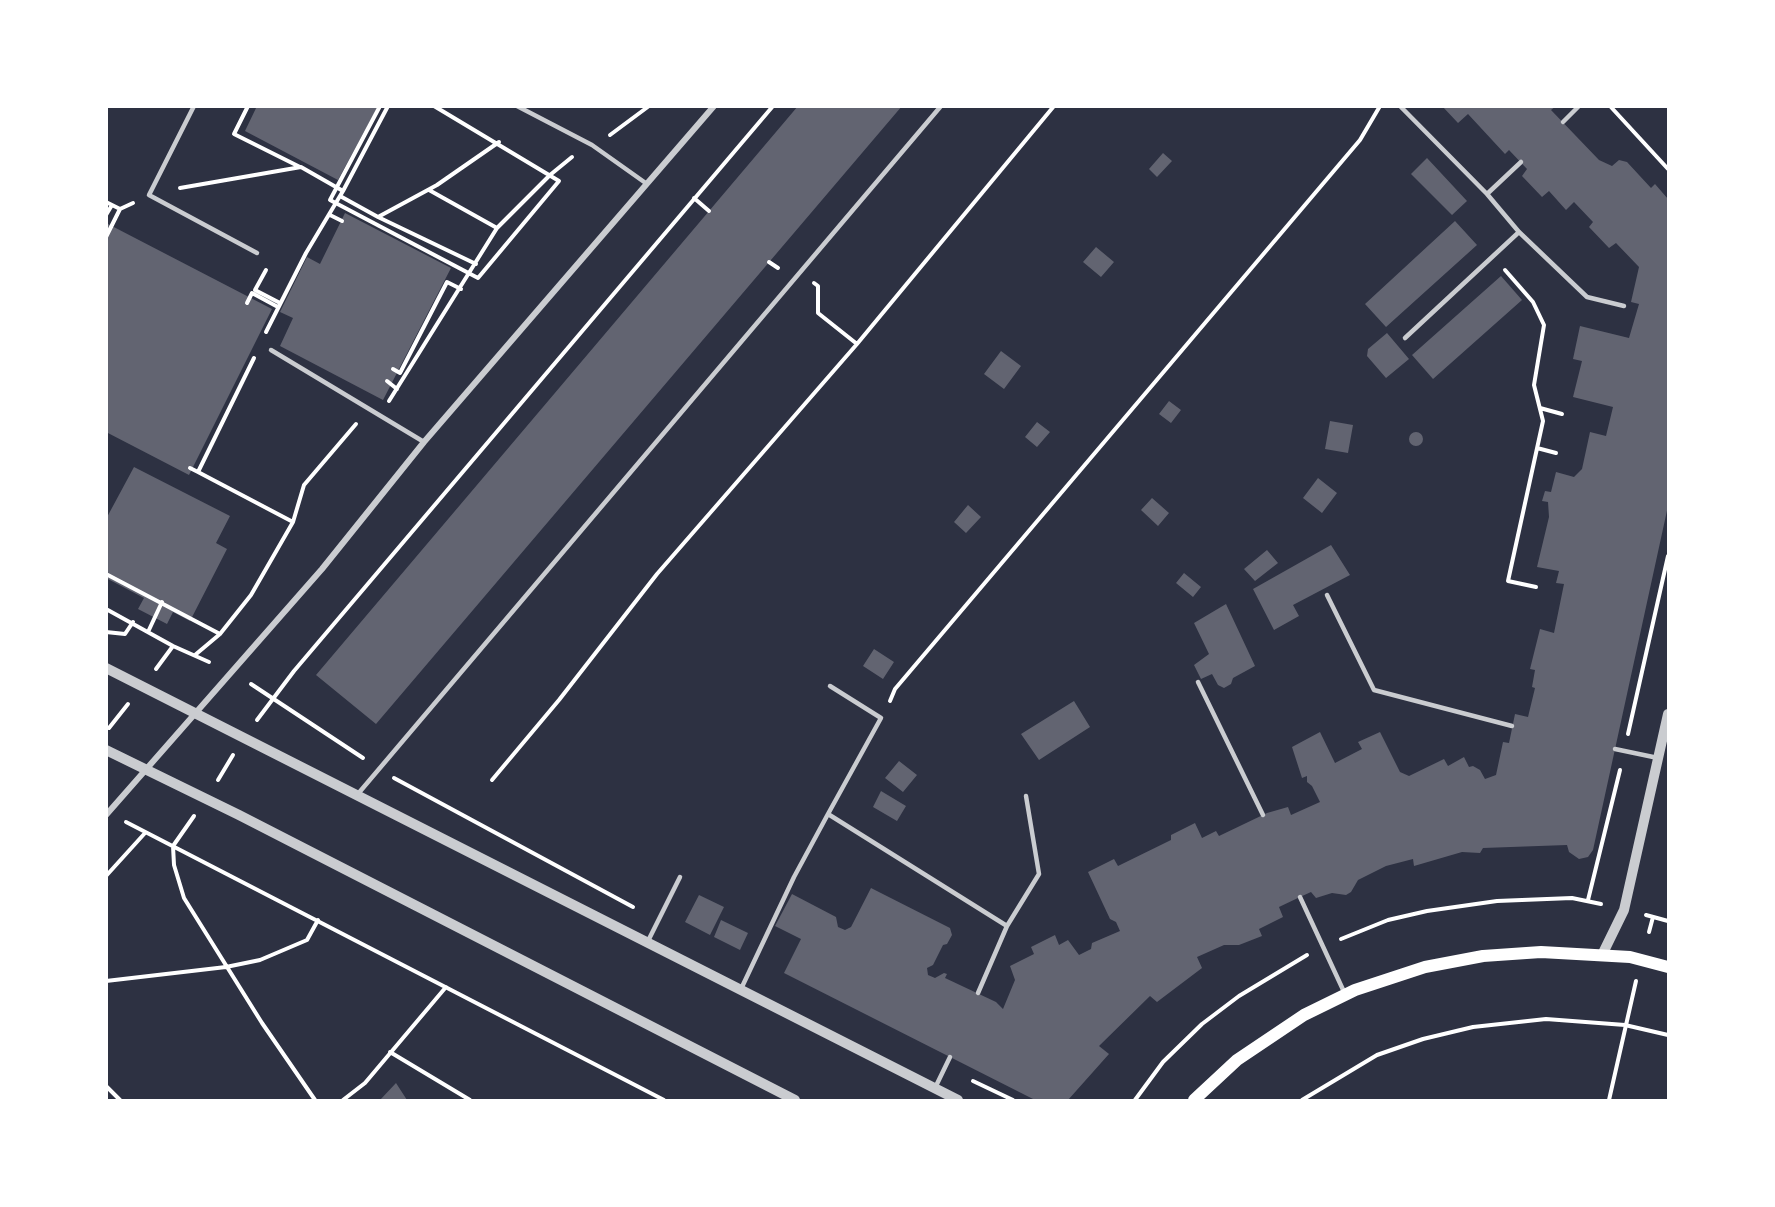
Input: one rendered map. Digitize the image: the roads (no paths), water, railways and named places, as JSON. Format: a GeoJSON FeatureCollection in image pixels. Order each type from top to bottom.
{"type":"FeatureCollection","features":[{"type":"Feature","properties":{"kind":"main road"},"geometry":{"type":"LineString","coordinates":[[1194,1101],[1237,1060],[1262,1041],[1345,994],[1425,967],[1483,956],[1542,952],[1630,957],[1668,967]]}},
{"type":"Feature","properties":{"kind":"street"},"geometry":{"type":"LineString","coordinates":[[106,815],[322,569],[424,442],[714,106]]}},
{"type":"Feature","properties":{"kind":"street"},"geometry":{"type":"LineString","coordinates":[[106,668],[958,1101]]}},
{"type":"Feature","properties":{"kind":"street"},"geometry":{"type":"LineString","coordinates":[[1602,955],[1624,910],[1668,714]]}},
{"type":"Feature","properties":{"kind":"street"},"geometry":{"type":"LineString","coordinates":[[106,750],[146,768],[795,1101]]}},
{"type":"Feature","properties":{"kind":"lane"},"geometry":{"type":"LineString","coordinates":[[194,106],[149,195],[257,254]]}},
{"type":"Feature","properties":{"kind":"lane"},"geometry":{"type":"LineString","coordinates":[[517,106],[592,146],[647,184]]}},
{"type":"Feature","properties":{"kind":"lane"},"geometry":{"type":"LineString","coordinates":[[357,795],[941,106]]}},
{"type":"Feature","properties":{"kind":"lane"},"geometry":{"type":"LineString","coordinates":[[1400,106],[1487,194],[1519,232],[1587,297],[1624,306]]}},
{"type":"Feature","properties":{"kind":"lane"},"geometry":{"type":"LineString","coordinates":[[1563,122],[1579,106]]}},
{"type":"Feature","properties":{"kind":"lane"},"geometry":{"type":"LineString","coordinates":[[1487,194],[1521,162]]}},
{"type":"Feature","properties":{"kind":"lane"},"geometry":{"type":"LineString","coordinates":[[1405,338],[1519,232]]}},
{"type":"Feature","properties":{"kind":"lane"},"geometry":{"type":"LineString","coordinates":[[271,350],[381,414],[424,442]]}},
{"type":"Feature","properties":{"kind":"lane"},"geometry":{"type":"LineString","coordinates":[[1327,595],[1374,690],[1512,726]]}},
{"type":"Feature","properties":{"kind":"lane"},"geometry":{"type":"LineString","coordinates":[[1198,682],[1263,815]]}},
{"type":"Feature","properties":{"kind":"lane"},"geometry":{"type":"LineString","coordinates":[[741,989],[794,877],[881,718],[830,686]]}},
{"type":"Feature","properties":{"kind":"lane"},"geometry":{"type":"LineString","coordinates":[[1616,749],[1658,758]]}},
{"type":"Feature","properties":{"kind":"lane"},"geometry":{"type":"LineString","coordinates":[[978,993],[1007,926],[1039,874],[1026,796]]}},
{"type":"Feature","properties":{"kind":"lane"},"geometry":{"type":"LineString","coordinates":[[828,814],[1007,926]]}},
{"type":"Feature","properties":{"kind":"lane"},"geometry":{"type":"LineString","coordinates":[[647,943],[680,877]]}},
{"type":"Feature","properties":{"kind":"lane"},"geometry":{"type":"LineString","coordinates":[[1300,897],[1345,994]]}},
{"type":"Feature","properties":{"kind":"lane"},"geometry":{"type":"LineString","coordinates":[[935,1088],[950,1057]]}}]}
